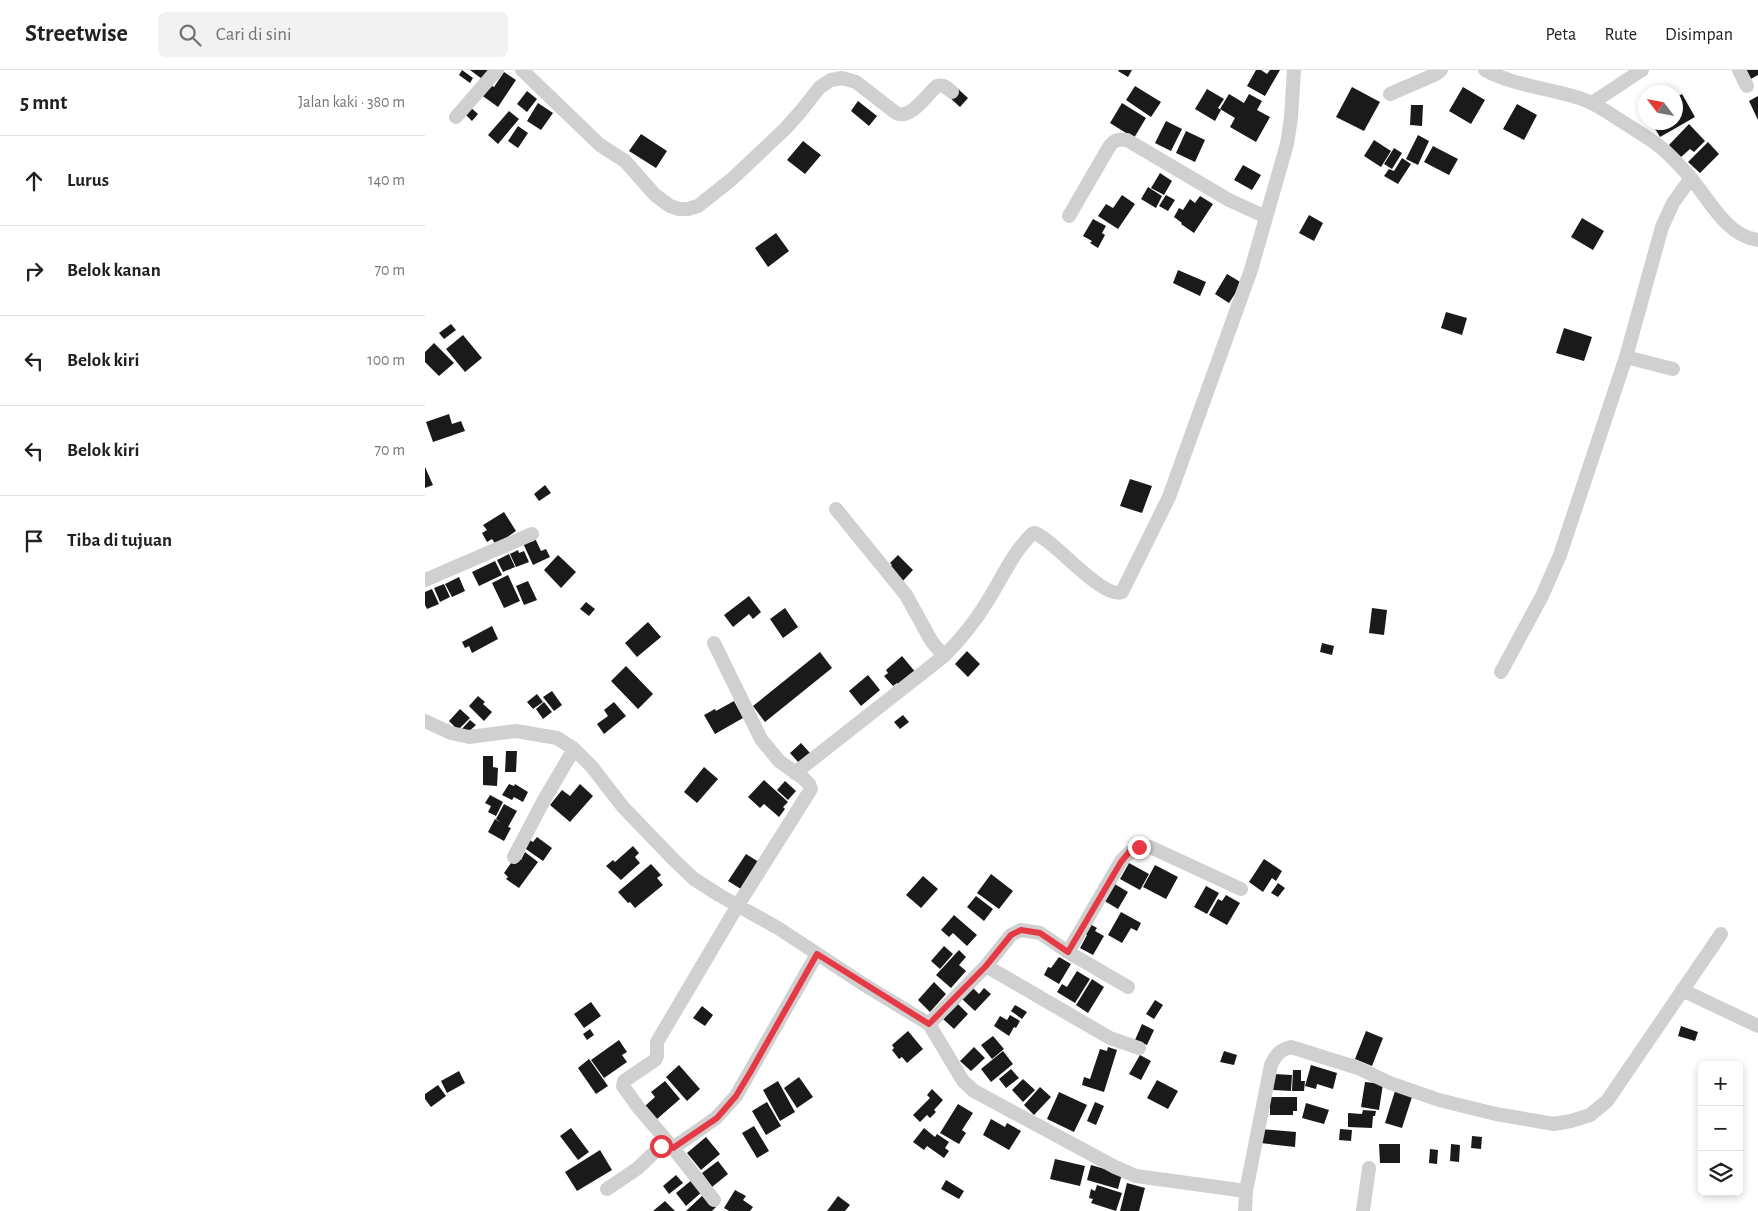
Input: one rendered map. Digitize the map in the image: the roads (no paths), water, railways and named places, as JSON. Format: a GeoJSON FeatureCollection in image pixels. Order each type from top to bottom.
{"type":"FeatureCollection","features":[{"type":"Feature","properties":{"kind":"street"},"geometry":{"type":"LineString","coordinates":[[456,117],[497,70]]}},
{"type":"Feature","properties":{"kind":"street"},"geometry":{"type":"LineString","coordinates":[[522,70],[600,145],[625,161],[663,202],[679,209],[687,210],[698,206],[732,179],[785,129],[820,87],[831,80],[842,78],[856,82],[901,115],[913,110],[937,86],[941,85],[952,92]]}},
{"type":"Feature","properties":{"kind":"street"},"geometry":{"type":"LineString","coordinates":[[795,773],[944,656],[960,640],[986,605],[1016,554],[1032,534],[1035,533],[1046,539],[1079,569],[1108,591],[1122,592],[1169,497],[1251,270],[1287,144],[1291,118],[1294,70]]}},
{"type":"Feature","properties":{"kind":"street"},"geometry":{"type":"LineString","coordinates":[[1390,94],[1441,70]]}},
{"type":"Feature","properties":{"kind":"street"},"geometry":{"type":"LineString","coordinates":[[1485,70],[1505,78],[1577,97],[1591,103],[1655,142],[1677,162],[1727,223],[1740,233],[1758,240]]}},
{"type":"Feature","properties":{"kind":"street"},"geometry":{"type":"LineString","coordinates":[[1591,103],[1642,70]]}},
{"type":"Feature","properties":{"kind":"street"},"geometry":{"type":"LineString","coordinates":[[1739,70],[1747,86]]}},
{"type":"Feature","properties":{"kind":"street"},"geometry":{"type":"LineString","coordinates":[[1069,216],[1109,147],[1113,141],[1119,139],[1127,140],[1229,200],[1266,217]]}},
{"type":"Feature","properties":{"kind":"street"},"geometry":{"type":"LineString","coordinates":[[1501,672],[1542,596],[1560,555],[1626,357],[1662,227],[1673,203],[1691,178]]}},
{"type":"Feature","properties":{"kind":"street"},"geometry":{"type":"LineString","coordinates":[[1626,357],[1673,370]]}},
{"type":"Feature","properties":{"kind":"street"},"geometry":{"type":"LineString","coordinates":[[836,509],[906,595],[932,642],[944,656]]}},
{"type":"Feature","properties":{"kind":"street"},"geometry":{"type":"LineString","coordinates":[[425,580],[532,534]]}},
{"type":"Feature","properties":{"kind":"street"},"geometry":{"type":"LineString","coordinates":[[713,1200],[670,1144],[627,1094],[623,1086],[624,1081],[655,1060],[657,1056],[657,1042],[738,905],[811,790],[809,784],[779,761],[761,739],[714,643]]}},
{"type":"Feature","properties":{"kind":"street"},"geometry":{"type":"LineString","coordinates":[[425,721],[451,733],[469,737],[515,731],[537,733],[557,738],[574,749],[592,767],[623,807],[674,860],[695,878],[719,895],[778,928],[929,1024],[959,1074],[974,1091],[1135,1176],[1246,1192]]}},
{"type":"Feature","properties":{"kind":"street"},"geometry":{"type":"LineString","coordinates":[[514,856],[574,749]]}},
{"type":"Feature","properties":{"kind":"street"},"geometry":{"type":"LineString","coordinates":[[1068,952],[1121,862],[1130,851],[1139,847],[1150,847],[1241,889]]}},
{"type":"Feature","properties":{"kind":"street"},"geometry":{"type":"LineString","coordinates":[[929,1024],[986,966],[1011,935],[1021,930],[1040,933],[1068,952],[1128,987]]}},
{"type":"Feature","properties":{"kind":"street"},"geometry":{"type":"LineString","coordinates":[[1245,1211],[1246,1192],[1271,1064],[1281,1050],[1291,1047],[1358,1068],[1389,1083],[1439,1100],[1496,1114],[1554,1124],[1571,1121],[1590,1114],[1607,1101],[1721,934]]}},
{"type":"Feature","properties":{"kind":"street"},"geometry":{"type":"LineString","coordinates":[[607,1189],[670,1144],[717,1118],[736,1096],[817,954]]}},
{"type":"Feature","properties":{"kind":"street"},"geometry":{"type":"LineString","coordinates":[[986,966],[1110,1038],[1139,1048]]}},
{"type":"Feature","properties":{"kind":"street"},"geometry":{"type":"LineString","coordinates":[[1682,990],[1758,1026]]}},
{"type":"Feature","properties":{"kind":"street"},"geometry":{"type":"LineString","coordinates":[[1363,1211],[1369,1168]]}}]}
